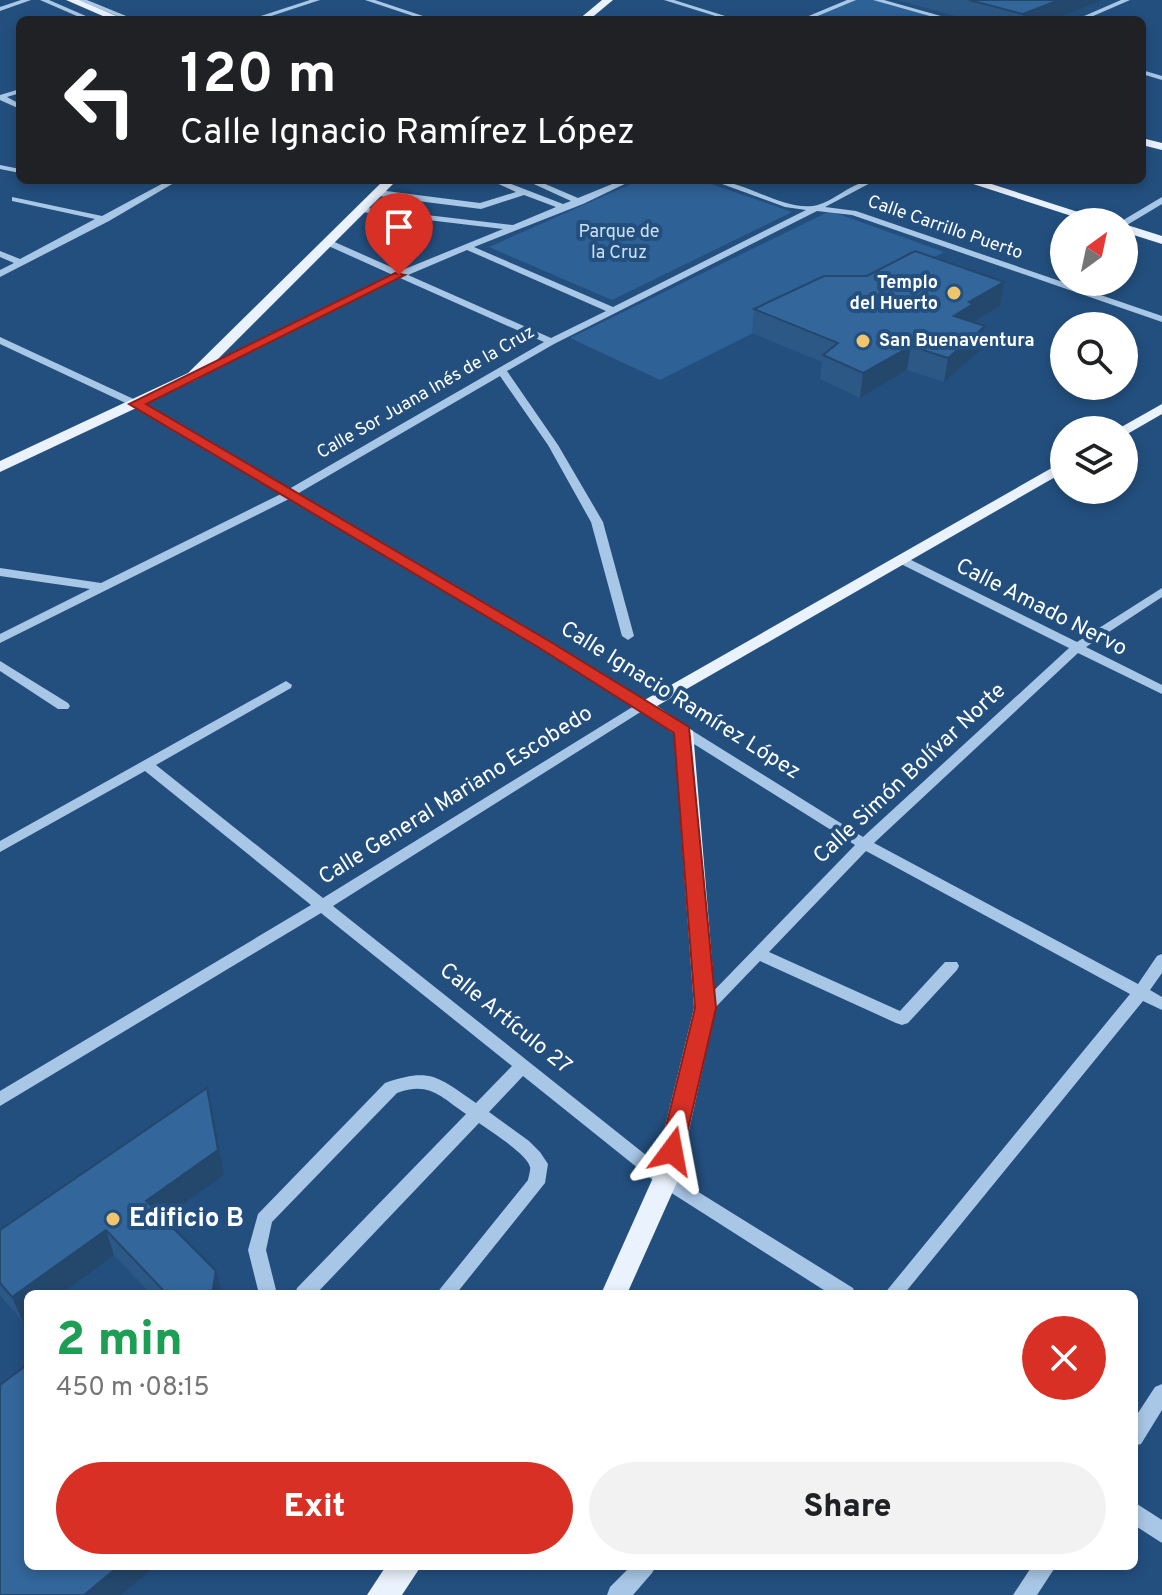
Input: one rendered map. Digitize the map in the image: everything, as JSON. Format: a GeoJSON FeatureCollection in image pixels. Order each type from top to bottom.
{"type":"FeatureCollection","features":[{"type":"Feature","properties":{"kind":"main road"},"geometry":{"type":"LineString","coordinates":[[58,0],[96,16]]}},
{"type":"Feature","properties":{"kind":"main road"},"geometry":{"type":"LineString","coordinates":[[71,0],[111,16]]}},
{"type":"Feature","properties":{"kind":"main road"},"geometry":{"type":"LineString","coordinates":[[588,16],[608,0]]}},
{"type":"Feature","properties":{"kind":"main road"},"geometry":{"type":"LineString","coordinates":[[0,467],[193,376],[387,184]]}},
{"type":"Feature","properties":{"kind":"main road"},"geometry":{"type":"LineString","coordinates":[[980,184],[1058,208]]}},
{"type":"Feature","properties":{"kind":"main road"},"geometry":{"type":"LineString","coordinates":[[1138,231],[1162,240]]}},
{"type":"Feature","properties":{"kind":"main road"},"geometry":{"type":"LineString","coordinates":[[1138,422],[1162,408]]}},
{"type":"Feature","properties":{"kind":"main road","name":"Calle General Mariano Escobedo"},"geometry":{"type":"LineString","coordinates":[[643,706],[1050,474]]}},
{"type":"Feature","properties":{"kind":"main road","name":"Calle Ignacio Ramírez López"},"geometry":{"type":"LineString","coordinates":[[643,706],[683,731]]}},
{"type":"Feature","properties":{"kind":"main road"},"geometry":{"type":"LineString","coordinates":[[616,1290],[665,1180],[705,1008],[683,731]]}},
{"type":"Feature","properties":{"kind":"main road"},"geometry":{"type":"LineString","coordinates":[[382,1595],[403,1570]]}},
{"type":"Feature","properties":{"kind":"street"},"geometry":{"type":"LineString","coordinates":[[0,9],[28,0]]}},
{"type":"Feature","properties":{"kind":"street"},"geometry":{"type":"LineString","coordinates":[[43,0],[82,16]]}},
{"type":"Feature","properties":{"kind":"street"},"geometry":{"type":"LineString","coordinates":[[81,0],[123,16]]}},
{"type":"Feature","properties":{"kind":"street"},"geometry":{"type":"LineString","coordinates":[[265,16],[317,0]]}},
{"type":"Feature","properties":{"kind":"street"},"geometry":{"type":"LineString","coordinates":[[368,0],[419,16]]}},
{"type":"Feature","properties":{"kind":"street"},"geometry":{"type":"LineString","coordinates":[[667,0],[721,16]]}},
{"type":"Feature","properties":{"kind":"street"},"geometry":{"type":"LineString","coordinates":[[812,16],[853,0]]}},
{"type":"Feature","properties":{"kind":"street"},"geometry":{"type":"LineString","coordinates":[[876,0],[937,16]]}},
{"type":"Feature","properties":{"kind":"street"},"geometry":{"type":"LineString","coordinates":[[1088,16],[1127,0]]}},
{"type":"Feature","properties":{"kind":"street"},"geometry":{"type":"LineString","coordinates":[[0,274],[168,184]]}},
{"type":"Feature","properties":{"kind":"street"},"geometry":{"type":"LineString","coordinates":[[504,184],[565,208]]}},
{"type":"Feature","properties":{"kind":"street"},"geometry":{"type":"LineString","coordinates":[[538,184],[580,202]]}},
{"type":"Feature","properties":{"kind":"street"},"geometry":{"type":"LineString","coordinates":[[193,376],[399,275],[620,184]]}},
{"type":"Feature","properties":{"kind":"street","name":"Calle Carrillo Puerto"},"geometry":{"type":"LineString","coordinates":[[727,184],[788,205],[853,213],[1162,319]]}},
{"type":"Feature","properties":{"kind":"street","name":"Calle Sor Juana Inés de la Cruz"},"geometry":{"type":"LineString","coordinates":[[0,639],[287,495],[551,342],[864,184]]}},
{"type":"Feature","properties":{"kind":"street"},"geometry":{"type":"LineString","coordinates":[[378,193],[481,206],[524,192]]}},
{"type":"Feature","properties":{"kind":"street"},"geometry":{"type":"LineString","coordinates":[[15,199],[106,219]]}},
{"type":"Feature","properties":{"kind":"street"},"geometry":{"type":"LineString","coordinates":[[1138,216],[1162,200]]}},
{"type":"Feature","properties":{"kind":"street"},"geometry":{"type":"LineString","coordinates":[[361,209],[516,227]]}},
{"type":"Feature","properties":{"kind":"street"},"geometry":{"type":"LineString","coordinates":[[327,242],[551,342]]}},
{"type":"Feature","properties":{"kind":"street"},"geometry":{"type":"LineString","coordinates":[[467,247],[614,311]]}},
{"type":"Feature","properties":{"kind":"street"},"geometry":{"type":"LineString","coordinates":[[0,254],[21,263]]}},
{"type":"Feature","properties":{"kind":"street","name":"Calle Ignacio Ramírez López"},"geometry":{"type":"LineString","coordinates":[[0,340],[136,404],[544,644],[643,706]]}},
{"type":"Feature","properties":{"kind":"street"},"geometry":{"type":"LineString","coordinates":[[502,371],[553,445],[597,522],[628,636]]}},
{"type":"Feature","properties":{"kind":"street","name":"Calle Amado Nervo"},"geometry":{"type":"LineString","coordinates":[[903,560],[1162,690]]}},
{"type":"Feature","properties":{"kind":"street"},"geometry":{"type":"LineString","coordinates":[[0,572],[101,587]]}},
{"type":"Feature","properties":{"kind":"street","name":"Calle Simón Bolívar Norte"},"geometry":{"type":"LineString","coordinates":[[705,1008],[864,844],[1075,649],[1162,592]]}},
{"type":"Feature","properties":{"kind":"street"},"geometry":{"type":"LineString","coordinates":[[0,665],[63,706]]}},
{"type":"Feature","properties":{"kind":"street"},"geometry":{"type":"LineString","coordinates":[[0,847],[286,685]]}},
{"type":"Feature","properties":{"kind":"street","name":"Calle General Mariano Escobedo"},"geometry":{"type":"LineString","coordinates":[[0,1099],[324,904],[643,706]]}},
{"type":"Feature","properties":{"kind":"street","name":"Calle Ignacio Ramírez López"},"geometry":{"type":"LineString","coordinates":[[683,731],[864,844],[1162,1004]]}},
{"type":"Feature","properties":{"kind":"street","name":"Calle Artículo 27"},"geometry":{"type":"LineString","coordinates":[[146,764],[665,1180],[840,1290]]}},
{"type":"Feature","properties":{"kind":"street"},"geometry":{"type":"LineString","coordinates":[[758,953],[902,1019],[951,966]]}},
{"type":"Feature","properties":{"kind":"street"},"geometry":{"type":"LineString","coordinates":[[896,1290],[1141,992],[1162,960]]}},
{"type":"Feature","properties":{"kind":"street"},"geometry":{"type":"LineString","coordinates":[[308,1290],[523,1065]]}},
{"type":"Feature","properties":{"kind":"street"},"geometry":{"type":"LineString","coordinates":[[267,1290],[257,1250],[264,1219],[391,1088],[411,1080],[428,1082],[531,1150],[539,1164],[536,1183],[448,1290]]}},
{"type":"Feature","properties":{"kind":"street"},"geometry":{"type":"LineString","coordinates":[[1138,1431],[1162,1393]]}},
{"type":"Feature","properties":{"kind":"street"},"geometry":{"type":"LineString","coordinates":[[1138,1515],[1162,1533]]}},
{"type":"Feature","properties":{"kind":"street"},"geometry":{"type":"LineString","coordinates":[[618,1595],[641,1570]]}},
{"type":"Feature","properties":{"kind":"street"},"geometry":{"type":"LineString","coordinates":[[1024,1595],[1042,1570]]}},
{"type":"Feature","properties":{"kind":"green space"},"geometry":{"type":"Polygon","coordinates":[[[853,0],[876,0],[937,16],[812,16],[853,0]]]}},
{"type":"Feature","properties":{"kind":"green space","name":"Parque de la Cruz"},"geometry":{"type":"Polygon","coordinates":[[[631,184],[712,184],[792,212],[612,300],[489,247],[631,184]]]}},
{"type":"Feature","properties":{"kind":"green space"},"geometry":{"type":"Polygon","coordinates":[[[830,211],[944,252],[856,297],[757,331],[660,380],[570,338],[830,211]]]}},
{"type":"Feature","properties":{"kind":"building"},"geometry":{"type":"Polygon","coordinates":[[[969,0],[1059,0],[1023,14],[969,0]]]}},
{"type":"Feature","properties":{"kind":"building"},"geometry":{"type":"Polygon","coordinates":[[[915,251],[1004,282],[969,302],[973,304],[954,316],[985,326],[948,358],[911,346],[863,373],[823,355],[838,343],[754,309],[824,276],[867,276],[915,251]]]}},
{"type":"Feature","properties":{"kind":"building"},"geometry":{"type":"Polygon","coordinates":[[[207,1088],[218,1150],[146,1201],[216,1271],[213,1290],[163,1290],[106,1230],[12,1297],[0,1283],[0,1230],[207,1088]]]}},
{"type":"Feature","properties":{"kind":"building"},"geometry":{"type":"Polygon","coordinates":[[[24,1367],[24,1570],[114,1570],[84,1595],[0,1595],[0,1385],[24,1367]]]}},
{"type":"Feature","properties":{"kind":"place","name":"Templo del Huerto"},"geometry":{"type":"Point","coordinates":[954,293]}},
{"type":"Feature","properties":{"kind":"place","name":"San Buenaventura"},"geometry":{"type":"Point","coordinates":[863,341]}},
{"type":"Feature","properties":{"kind":"place","name":"Edificio B"},"geometry":{"type":"Point","coordinates":[113,1219]}},
{"type":"Feature","properties":{"kind":"route"},"geometry":{"type":"LineString","coordinates":[[399,275],[136,404],[544,644],[683,731],[705,1008],[672,1151]]}}]}
